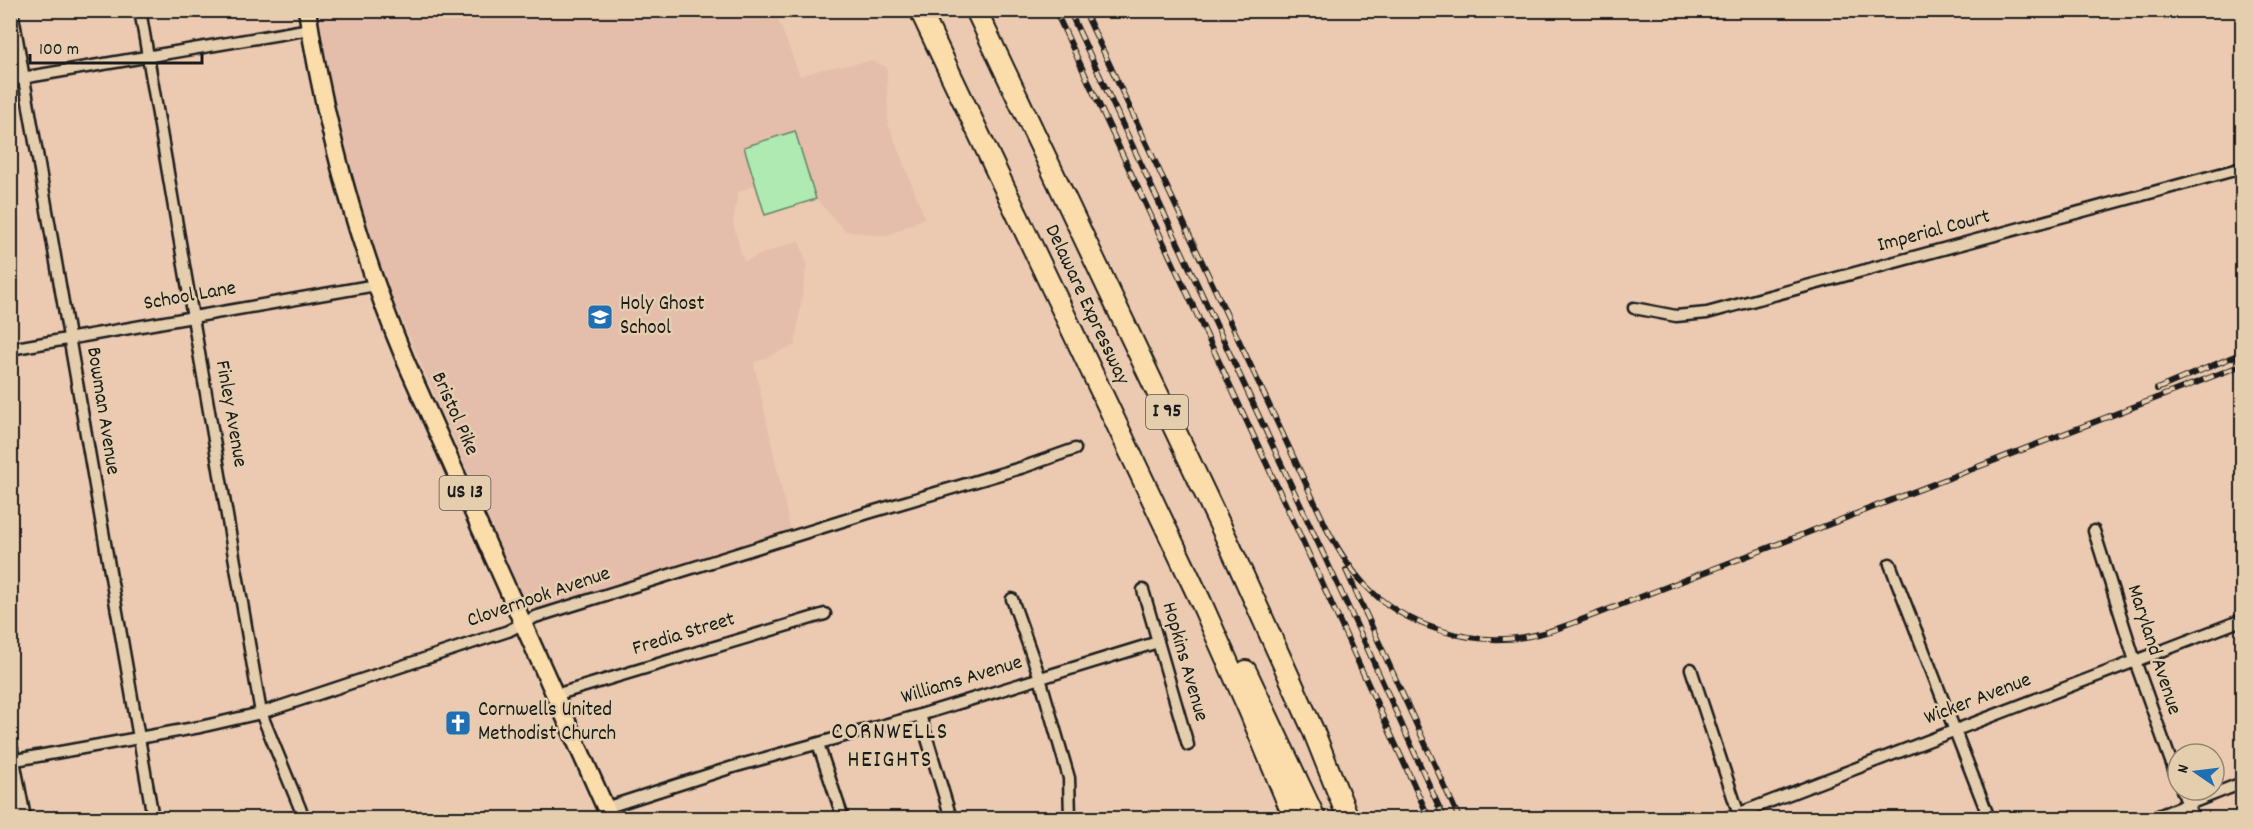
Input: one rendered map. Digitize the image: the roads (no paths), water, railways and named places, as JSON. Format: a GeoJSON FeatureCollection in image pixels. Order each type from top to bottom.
{"type":"FeatureCollection","features":[{"type":"Feature","properties":{"kind":"highway","name":"Delaware Expressway"},"geometry":{"type":"LineString","coordinates":[[920,10],[1211,624],[1294,819]]}},
{"type":"Feature","properties":{"kind":"highway","name":"Delaware Expressway"},"geometry":{"type":"LineString","coordinates":[[976,10],[1230,546],[1303,709],[1348,819]]}},
{"type":"Feature","properties":{"kind":"highway"},"geometry":{"type":"LineString","coordinates":[[1110,412],[1155,478],[1315,819]]}},
{"type":"Feature","properties":{"kind":"main road","name":"Bristol Pike"},"geometry":{"type":"LineString","coordinates":[[307,10],[336,154],[376,285],[406,362],[607,813]]}},
{"type":"Feature","properties":{"kind":"street","name":"Bowman Avenue"},"geometry":{"type":"LineString","coordinates":[[12,10],[153,819]]}},
{"type":"Feature","properties":{"kind":"street","name":"Finley Avenue"},"geometry":{"type":"LineString","coordinates":[[140,10],[261,713],[304,819]]}},
{"type":"Feature","properties":{"kind":"street"},"geometry":{"type":"LineString","coordinates":[[10,80],[310,29]]}},
{"type":"Feature","properties":{"kind":"street","name":"Imperial Court"},"geometry":{"type":"LineString","coordinates":[[1634,309],[1676,316],[1707,313],[2242,168]]}},
{"type":"Feature","properties":{"kind":"street","name":"School Lane"},"geometry":{"type":"LineString","coordinates":[[10,349],[376,285]]}},
{"type":"Feature","properties":{"kind":"street","name":"Clovernook Avenue"},"geometry":{"type":"LineString","coordinates":[[12,761],[200,727],[261,713],[508,631],[550,612],[868,513],[1024,468],[1076,449]]}},
{"type":"Feature","properties":{"kind":"street","name":"Maryland Avenue"},"geometry":{"type":"LineString","coordinates":[[2094,531],[2134,661],[2166,748]]}},
{"type":"Feature","properties":{"kind":"street"},"geometry":{"type":"LineString","coordinates":[[1890,564],[1989,819]]}},
{"type":"Feature","properties":{"kind":"street","name":"Hopkins Avenue"},"geometry":{"type":"LineString","coordinates":[[1143,590],[1188,745]]}},
{"type":"Feature","properties":{"kind":"street"},"geometry":{"type":"LineString","coordinates":[[1012,599],[1040,678],[1069,778],[1070,819]]}},
{"type":"Feature","properties":{"kind":"street","name":"Fredia Street"},"geometry":{"type":"LineString","coordinates":[[555,695],[825,614]]}},
{"type":"Feature","properties":{"kind":"street","name":"Wicker Avenue"},"geometry":{"type":"LineString","coordinates":[[1727,819],[1739,817],[1954,730],[2242,620]]}},
{"type":"Feature","properties":{"kind":"street","name":"Williams Avenue"},"geometry":{"type":"LineString","coordinates":[[607,813],[733,767],[920,715],[1158,642]]}},
{"type":"Feature","properties":{"kind":"street"},"geometry":{"type":"LineString","coordinates":[[1691,669],[1739,817]]}},
{"type":"Feature","properties":{"kind":"street"},"geometry":{"type":"LineString","coordinates":[[920,715],[951,819]]}},
{"type":"Feature","properties":{"kind":"street"},"geometry":{"type":"LineString","coordinates":[[10,739],[12,761],[25,819]]}},
{"type":"Feature","properties":{"kind":"street"},"geometry":{"type":"LineString","coordinates":[[818,744],[843,819]]}},
{"type":"Feature","properties":{"kind":"street"},"geometry":{"type":"LineString","coordinates":[[2153,819],[2242,783]]}},
{"type":"Feature","properties":{"kind":"street"},"geometry":{"type":"LineString","coordinates":[[2187,802],[2193,819]]}},
{"type":"Feature","properties":{"kind":"railway"},"geometry":{"type":"LineString","coordinates":[[1055,10],[1429,818]]}},
{"type":"Feature","properties":{"kind":"railway"},"geometry":{"type":"LineString","coordinates":[[1069,10],[1364,641],[1444,818]]}},
{"type":"Feature","properties":{"kind":"railway"},"geometry":{"type":"LineString","coordinates":[[1084,10],[1330,535]]}},
{"type":"Feature","properties":{"kind":"railway"},"geometry":{"type":"LineString","coordinates":[[2157,389],[2242,353]]}},
{"type":"Feature","properties":{"kind":"railway"},"geometry":{"type":"LineString","coordinates":[[1327,529],[1349,565],[1365,585],[1399,612],[1418,622],[1438,630],[1481,638],[1503,639],[1531,636],[1574,623],[2242,365]]}},
{"type":"Feature","properties":{"kind":"railway"},"geometry":{"type":"LineString","coordinates":[[1346,570],[1459,818]]}},
{"type":"Feature","properties":{"kind":"place","name":"Holy Ghost School"},"geometry":{"type":"Point","coordinates":[600,317]}},
{"type":"Feature","properties":{"kind":"place","name":"Cornwells United Methodist Church"},"geometry":{"type":"Point","coordinates":[458,723]}},
{"type":"Feature","properties":{"kind":"district","name":"CORNWELLS HEIGHTS"},"geometry":{"type":"Point","coordinates":[890,747]}}]}
